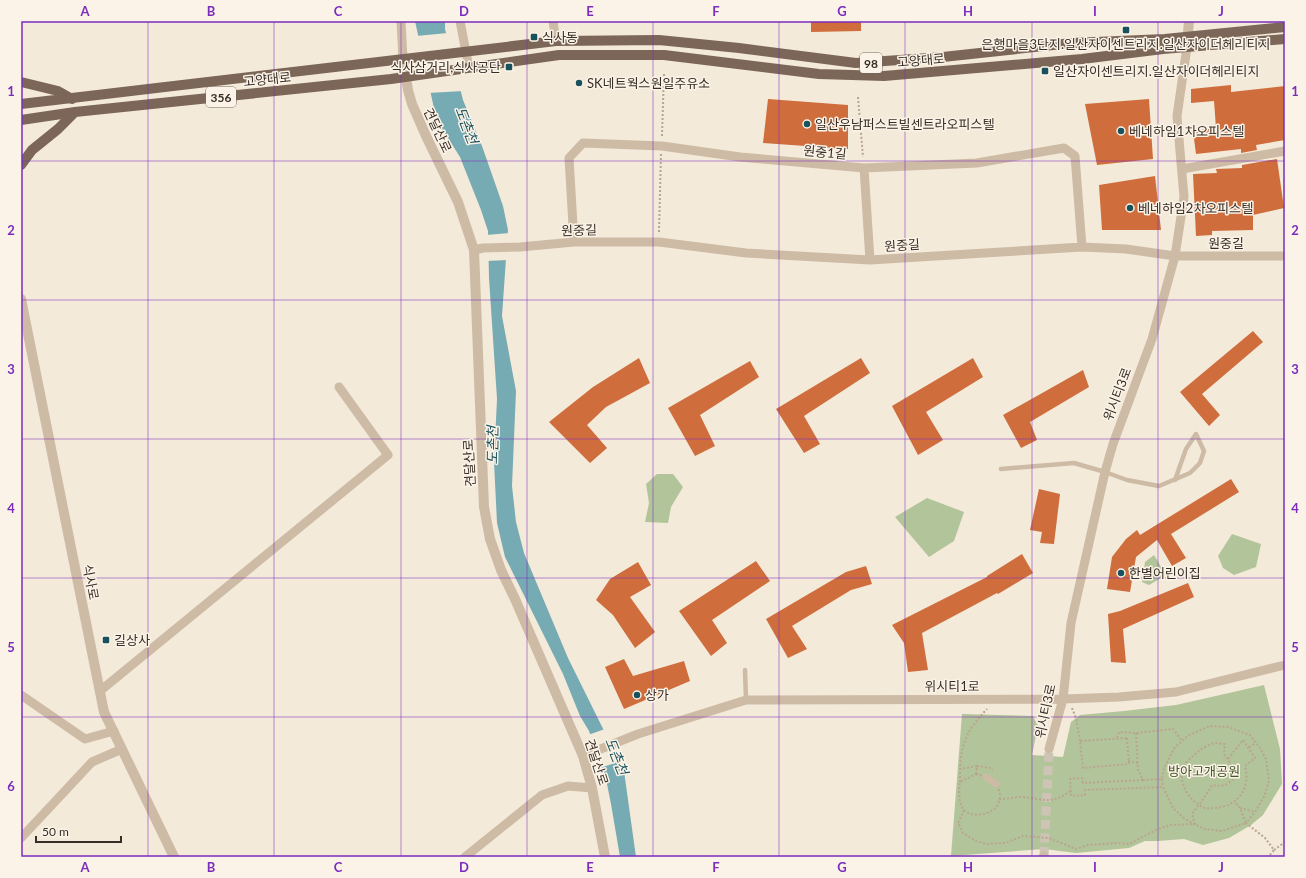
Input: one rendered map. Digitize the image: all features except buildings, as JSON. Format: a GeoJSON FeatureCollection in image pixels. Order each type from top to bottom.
{"type":"FeatureCollection","features":[{"type":"Feature","properties":{"kind":"main road","name":"고양대로"},"geometry":{"type":"LineString","coordinates":[[21,104],[556,41],[659,40],[739,48],[856,63],[942,57],[1072,43],[1165,38],[1285,27]]}},
{"type":"Feature","properties":{"kind":"main road","name":"고양대로"},"geometry":{"type":"LineString","coordinates":[[21,120],[74,112],[406,77],[559,55],[656,55],[820,74],[884,76],[1082,59],[1164,49],[1285,39]]}},
{"type":"Feature","properties":{"kind":"main road"},"geometry":{"type":"LineString","coordinates":[[21,82],[58,91],[72,99]]}},
{"type":"Feature","properties":{"kind":"main road"},"geometry":{"type":"LineString","coordinates":[[21,165],[32,150],[58,129],[74,112]]}},
{"type":"Feature","properties":{"kind":"street"},"geometry":{"type":"LineString","coordinates":[[401,21],[403,59]]}},
{"type":"Feature","properties":{"kind":"street"},"geometry":{"type":"LineString","coordinates":[[460,21],[461,52],[466,69]]}},
{"type":"Feature","properties":{"kind":"street"},"geometry":{"type":"LineString","coordinates":[[552,21],[556,41]]}},
{"type":"Feature","properties":{"kind":"street"},"geometry":{"type":"LineString","coordinates":[[1187,47],[1189,21]]}},
{"type":"Feature","properties":{"kind":"street","name":"위시티3로"},"geometry":{"type":"LineString","coordinates":[[1049,749],[1062,699],[1071,623],[1105,472],[1113,444],[1152,340],[1175,256],[1184,197],[1177,116],[1187,47]]}},
{"type":"Feature","properties":{"kind":"street","name":"견달산로"},"geometry":{"type":"LineString","coordinates":[[403,59],[408,90],[414,109],[458,202],[478,249],[480,421],[486,523],[490,539],[501,570],[587,754],[605,857]]}},
{"type":"Feature","properties":{"kind":"street","name":"원중1길"},"geometry":{"type":"LineString","coordinates":[[574,242],[569,158],[583,144],[662,146],[740,157],[864,168],[977,163],[1064,148],[1074,156],[1082,247]]}},
{"type":"Feature","properties":{"kind":"street"},"geometry":{"type":"LineString","coordinates":[[1182,168],[1285,151]]}},
{"type":"Feature","properties":{"kind":"street"},"geometry":{"type":"LineString","coordinates":[[864,168],[870,260]]}},
{"type":"Feature","properties":{"kind":"street","name":"원중길"},"geometry":{"type":"LineString","coordinates":[[478,249],[574,242],[658,242],[746,253],[870,260],[1082,247],[1126,249],[1175,256],[1285,256]]}},
{"type":"Feature","properties":{"kind":"street","name":"식사로"},"geometry":{"type":"LineString","coordinates":[[21,299],[104,712],[174,857]]}},
{"type":"Feature","properties":{"kind":"street"},"geometry":{"type":"LineString","coordinates":[[100,691],[388,455],[339,387]]}},
{"type":"Feature","properties":{"kind":"street","name":"위시티1로"},"geometry":{"type":"LineString","coordinates":[[587,754],[622,740],[746,700],[1062,699],[1119,697],[1176,692],[1285,665]]}},
{"type":"Feature","properties":{"kind":"street"},"geometry":{"type":"LineString","coordinates":[[21,695],[85,739],[114,732]]}},
{"type":"Feature","properties":{"kind":"street"},"geometry":{"type":"LineString","coordinates":[[21,838],[92,762],[122,749]]}},
{"type":"Feature","properties":{"kind":"street"},"geometry":{"type":"LineString","coordinates":[[465,857],[542,795],[568,786],[592,788]]}},
{"type":"Feature","properties":{"kind":"lane"},"geometry":{"type":"LineString","coordinates":[[1001,469],[1074,463],[1127,480],[1159,486],[1175,480],[1190,473],[1200,463],[1204,451],[1196,434],[1186,449],[1175,480]]}},
{"type":"Feature","properties":{"kind":"lane"},"geometry":{"type":"LineString","coordinates":[[745,670],[746,700]]}},
{"type":"Feature","properties":{"kind":"path"},"geometry":{"type":"LineString","coordinates":[[662,136],[664,74]]}},
{"type":"Feature","properties":{"kind":"path"},"geometry":{"type":"LineString","coordinates":[[858,97],[863,157]]}},
{"type":"Feature","properties":{"kind":"path"},"geometry":{"type":"LineString","coordinates":[[659,233],[661,154]]}},
{"type":"Feature","properties":{"kind":"path"},"geometry":{"type":"LineString","coordinates":[[1072,708],[1076,718],[1083,768],[1129,764],[1128,738],[1080,741]]}},
{"type":"Feature","properties":{"kind":"path"},"geometry":{"type":"LineString","coordinates":[[960,782],[976,774],[986,777],[996,784],[1000,795],[998,804],[991,811],[984,814],[972,814],[964,810],[959,802],[960,769],[962,747],[966,736],[987,709]]}},
{"type":"Feature","properties":{"kind":"path"},"geometry":{"type":"LineString","coordinates":[[1210,726],[1228,727],[1250,735],[1256,743],[1266,759],[1269,781],[1264,797],[1246,823],[1222,831],[1204,829],[1185,819],[1173,808],[1163,787],[1162,779],[1164,768],[1175,747],[1182,740],[1189,735],[1210,726]]}},
{"type":"Feature","properties":{"kind":"path"},"geometry":{"type":"LineString","coordinates":[[1117,738],[1120,732],[1136,733],[1173,729],[1182,740]]}},
{"type":"Feature","properties":{"kind":"path"},"geometry":{"type":"LineString","coordinates":[[1136,733],[1138,770],[1143,780]]}},
{"type":"Feature","properties":{"kind":"path"},"geometry":{"type":"LineString","coordinates":[[1194,824],[1192,814],[1199,805],[1207,795],[1212,785],[1220,786],[1229,784],[1235,777],[1233,768],[1224,754],[1225,744],[1215,743],[1197,751],[1184,766],[1182,776],[1183,787],[1189,797],[1199,805],[1206,808],[1221,808],[1235,802],[1242,794],[1246,784],[1247,774],[1245,766],[1255,758],[1243,740],[1228,759]]}},
{"type":"Feature","properties":{"kind":"path"},"geometry":{"type":"LineString","coordinates":[[1249,747],[1256,743]]}},
{"type":"Feature","properties":{"kind":"path"},"geometry":{"type":"LineString","coordinates":[[1128,761],[1138,763]]}},
{"type":"Feature","properties":{"kind":"path"},"geometry":{"type":"LineString","coordinates":[[960,769],[977,766]]}},
{"type":"Feature","properties":{"kind":"path"},"geometry":{"type":"LineString","coordinates":[[1162,779],[1083,783],[1082,778],[1070,779],[1071,796],[1085,795],[1085,790],[1163,787]]}},
{"type":"Feature","properties":{"kind":"path"},"geometry":{"type":"LineString","coordinates":[[999,798],[1021,797],[1048,801],[1061,798],[1071,791]]}},
{"type":"Feature","properties":{"kind":"path"},"geometry":{"type":"LineString","coordinates":[[1235,802],[1240,808],[1246,823],[1265,838],[1274,850]]}},
{"type":"Feature","properties":{"kind":"path"},"geometry":{"type":"LineString","coordinates":[[1240,808],[1255,812]]}},
{"type":"Feature","properties":{"kind":"path"},"geometry":{"type":"LineString","coordinates":[[964,810],[958,823],[963,833],[976,841],[987,844],[1005,843],[1022,836],[1048,838],[1076,849],[1088,845],[1117,843],[1129,844],[1156,830],[1170,825],[1194,824]]}},
{"type":"Feature","properties":{"kind":"path"},"geometry":{"type":"LineString","coordinates":[[1268,857],[1274,850],[1285,842]]}},
{"type":"Feature","properties":{"kind":"green space"},"geometry":{"type":"Polygon","coordinates":[[[657,474],[673,474],[683,487],[671,507],[668,523],[645,522],[649,503],[646,484],[657,474]]]}},
{"type":"Feature","properties":{"kind":"green space"},"geometry":{"type":"Polygon","coordinates":[[[927,498],[964,512],[954,541],[929,557],[895,517],[927,498]]]}},
{"type":"Feature","properties":{"kind":"green space"},"geometry":{"type":"Polygon","coordinates":[[[1232,534],[1261,544],[1256,567],[1234,575],[1223,568],[1218,556],[1232,534]]]}},
{"type":"Feature","properties":{"kind":"green space"},"geometry":{"type":"Polygon","coordinates":[[[1154,555],[1166,575],[1149,585],[1142,582],[1145,562],[1154,555]]]}},
{"type":"Feature","properties":{"kind":"green space","name":"방아고개공원"},"geometry":{"type":"Polygon","coordinates":[[[1264,685],[1280,749],[1282,784],[1263,815],[1251,825],[1229,838],[1203,845],[1184,839],[1145,841],[1129,848],[1076,853],[1044,849],[951,856],[962,714],[1033,716],[1038,726],[1032,755],[1063,757],[1071,722],[1080,715],[1176,705],[1264,685]]]}},
{"type":"Feature","properties":{"kind":"water","name":"도촌천"},"geometry":{"type":"Polygon","coordinates":[[[415,21],[445,21],[445,29],[463,100],[482,146],[503,206],[508,230],[502,316],[516,391],[512,486],[516,522],[524,553],[568,658],[624,771],[636,857],[620,857],[606,779],[589,731],[580,716],[563,674],[505,557],[497,523],[494,462],[497,399],[489,278],[488,231],[460,157],[441,127],[435,113],[415,21]]]}},
{"type":"Feature","properties":{"kind":"pier"},"geometry":{"type":"Polygon","coordinates":[[[448,33],[463,91],[428,93],[416,36],[448,33]]]}},
{"type":"Feature","properties":{"kind":"pier"},"geometry":{"type":"Polygon","coordinates":[[[510,233],[508,260],[486,261],[486,235],[510,233]]]}},
{"type":"Feature","properties":{"kind":"pier"},"geometry":{"type":"Polygon","coordinates":[[[605,729],[621,761],[600,768],[588,735],[605,729]]]}},
{"type":"Feature","properties":{"kind":"tunnel"},"geometry":{"type":"LineString","coordinates":[[1044,856],[1049,749]]}},
{"type":"Feature","properties":{"kind":"place","name":"은행마을3단지.일산자이센트리지.일산자이더헤리티지"},"geometry":{"type":"Point","coordinates":[1126,30]}},
{"type":"Feature","properties":{"kind":"place","name":"식사동"},"geometry":{"type":"Point","coordinates":[534,37]}},
{"type":"Feature","properties":{"kind":"place","name":"식사삼거리,식사공단"},"geometry":{"type":"Point","coordinates":[509,67]}},
{"type":"Feature","properties":{"kind":"place","name":"일산자이센트리지.일산자이더헤리티지"},"geometry":{"type":"Point","coordinates":[1045,71]}},
{"type":"Feature","properties":{"kind":"place","name":"SK네트웍스원일주유소"},"geometry":{"type":"Point","coordinates":[579,83]}},
{"type":"Feature","properties":{"kind":"place","name":"일산우남퍼스트빌센트라오피스텔"},"geometry":{"type":"Point","coordinates":[807,124]}},
{"type":"Feature","properties":{"kind":"place","name":"베네하임1차오피스텔"},"geometry":{"type":"Point","coordinates":[1121,131]}},
{"type":"Feature","properties":{"kind":"place","name":"베네하임2차오피스텔"},"geometry":{"type":"Point","coordinates":[1130,208]}},
{"type":"Feature","properties":{"kind":"place","name":"한별어린이집"},"geometry":{"type":"Point","coordinates":[1121,573]}},
{"type":"Feature","properties":{"kind":"place","name":"길상사"},"geometry":{"type":"Point","coordinates":[106,640]}},
{"type":"Feature","properties":{"kind":"place","name":"상가"},"geometry":{"type":"Point","coordinates":[637,695]}}]}
